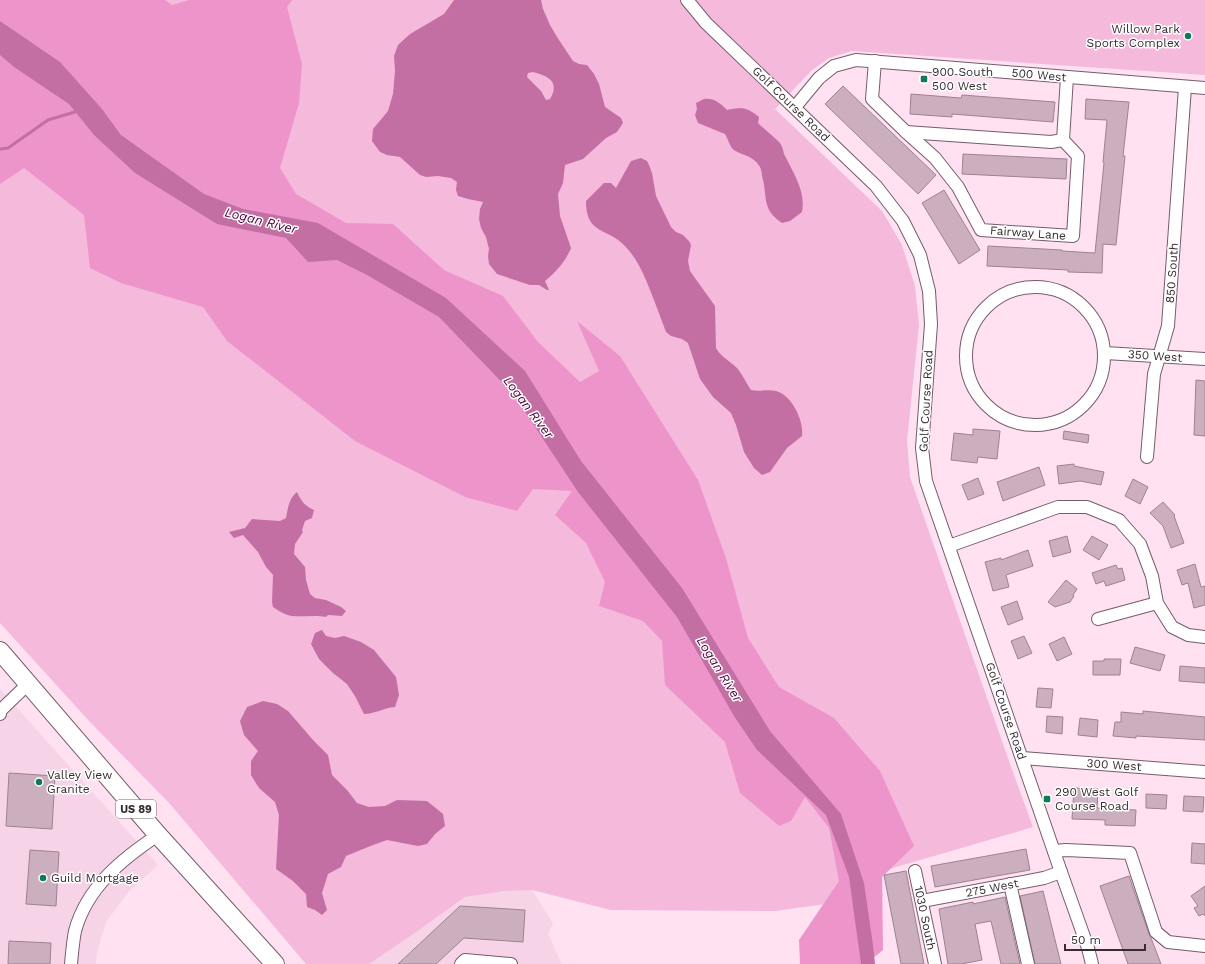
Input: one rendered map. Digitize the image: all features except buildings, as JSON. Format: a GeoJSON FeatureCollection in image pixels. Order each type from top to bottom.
{"type":"FeatureCollection","features":[{"type":"Feature","properties":{"kind":"highway","name":"US 89"},"geometry":{"type":"LineString","coordinates":[[0,651],[158,835],[275,964]]}},
{"type":"Feature","properties":{"kind":"street","name":"Golf Course Road"},"geometry":{"type":"LineString","coordinates":[[687,0],[706,23],[876,186],[903,221],[920,255],[929,291],[931,324],[922,448],[926,482],[1088,948],[1092,964]]}},
{"type":"Feature","properties":{"kind":"street","name":"500 West"},"geometry":{"type":"LineString","coordinates":[[795,107],[819,78],[834,66],[856,60],[1205,88]]}},
{"type":"Feature","properties":{"kind":"street","name":"Fairway Lane"},"geometry":{"type":"LineString","coordinates":[[875,61],[872,99],[935,158],[953,182],[981,230],[1073,236],[1078,156],[1063,140]]}},
{"type":"Feature","properties":{"kind":"street"},"geometry":{"type":"LineString","coordinates":[[906,132],[1051,142],[1063,140],[1067,77]]}},
{"type":"Feature","properties":{"kind":"street","name":"850 South"},"geometry":{"type":"LineString","coordinates":[[1147,457],[1154,374],[1168,326],[1185,87]]}},
{"type":"Feature","properties":{"kind":"street"},"geometry":{"type":"LineString","coordinates":[[1037,286],[1058,290],[1076,299],[1091,314],[1101,332],[1105,353],[1102,375],[1092,396],[1077,412],[1056,423],[1034,426],[1012,422],[992,411],[976,394],[967,373],[966,350],[971,328],[982,310],[998,297],[1017,288],[1037,286]]}},
{"type":"Feature","properties":{"kind":"street","name":"350 West"},"geometry":{"type":"LineString","coordinates":[[1105,353],[1205,359]]}},
{"type":"Feature","properties":{"kind":"street"},"geometry":{"type":"LineString","coordinates":[[948,546],[1058,508],[1087,507],[1119,520],[1140,544],[1152,576],[1157,603],[1172,627],[1188,635],[1205,637]]}},
{"type":"Feature","properties":{"kind":"street"},"geometry":{"type":"LineString","coordinates":[[1098,619],[1157,603]]}},
{"type":"Feature","properties":{"kind":"street"},"geometry":{"type":"LineString","coordinates":[[0,714],[0,711],[29,683]]}},
{"type":"Feature","properties":{"kind":"street","name":"300 West"},"geometry":{"type":"LineString","coordinates":[[1022,758],[1205,772]]}},
{"type":"Feature","properties":{"kind":"street"},"geometry":{"type":"LineString","coordinates":[[71,964],[75,931],[87,900],[106,876],[138,848],[158,835]]}},
{"type":"Feature","properties":{"kind":"street"},"geometry":{"type":"LineString","coordinates":[[1054,851],[1066,850],[1130,853],[1156,932],[1168,942],[1205,946]]}},
{"type":"Feature","properties":{"kind":"street","name":"1030 South"},"geometry":{"type":"LineString","coordinates":[[914,871],[935,964]]}},
{"type":"Feature","properties":{"kind":"street","name":"275 West"},"geometry":{"type":"LineString","coordinates":[[922,901],[1044,878],[1061,872]]}},
{"type":"Feature","properties":{"kind":"street"},"geometry":{"type":"LineString","coordinates":[[1010,884],[1028,964]]}},
{"type":"Feature","properties":{"kind":"street"},"geometry":{"type":"LineString","coordinates":[[461,964],[465,960],[511,964]]}},
{"type":"Feature","properties":{"kind":"shaded area"},"geometry":{"type":"Polygon","coordinates":[[[0,0],[1205,0],[1205,75],[852,51],[829,58],[812,70],[775,109],[882,211],[902,245],[915,286],[919,325],[907,441],[910,477],[1033,827],[879,872],[883,896],[775,911],[611,910],[532,890],[505,891],[465,897],[369,964],[306,964],[170,804],[90,722],[0,623],[0,0]]]}},
{"type":"Feature","properties":{"kind":"shaded area"},"geometry":{"type":"Polygon","coordinates":[[[0,0],[165,0],[172,5],[189,0],[292,0],[287,7],[302,64],[299,103],[280,168],[296,194],[346,223],[393,224],[444,270],[503,296],[538,342],[580,382],[599,371],[577,321],[620,356],[698,480],[726,558],[748,638],[779,687],[834,718],[880,771],[914,846],[882,877],[883,950],[866,964],[800,964],[799,940],[839,881],[829,828],[805,797],[791,821],[779,826],[740,793],[725,742],[665,685],[662,641],[643,621],[599,606],[605,582],[586,543],[555,515],[572,491],[533,489],[517,511],[465,497],[355,441],[227,341],[203,307],[121,283],[90,268],[84,215],[24,168],[0,184],[0,0]]]}},
{"type":"Feature","properties":{"kind":"shaded area"},"geometry":{"type":"Polygon","coordinates":[[[0,689],[158,865],[129,891],[106,922],[97,953],[96,964],[0,964],[0,689]]]}},
{"type":"Feature","properties":{"kind":"shaded area"},"geometry":{"type":"Polygon","coordinates":[[[532,890],[553,923],[548,934],[562,964],[369,964],[465,897],[505,891],[532,890]]]}},
{"type":"Feature","properties":{"kind":"water"},"geometry":{"type":"Polygon","coordinates":[[[454,0],[541,0],[550,25],[573,61],[579,64],[587,65],[599,84],[605,107],[621,118],[623,123],[617,132],[606,138],[583,159],[565,165],[563,183],[558,194],[560,216],[571,248],[560,266],[545,281],[549,290],[539,285],[530,285],[497,274],[489,264],[489,249],[479,219],[480,209],[483,202],[458,196],[456,190],[457,182],[451,178],[438,176],[426,177],[420,175],[400,157],[387,155],[380,152],[372,141],[373,129],[388,111],[393,94],[395,71],[394,56],[398,45],[410,34],[444,14],[454,0]],[[533,72],[528,73],[527,77],[541,91],[546,100],[550,99],[554,88],[553,84],[548,78],[533,72]]]}},
{"type":"Feature","properties":{"kind":"water","name":"Logan River"},"geometry":{"type":"Polygon","coordinates":[[[0,21],[60,62],[102,109],[121,135],[204,194],[243,209],[318,223],[446,298],[525,371],[581,461],[682,588],[770,731],[841,814],[864,883],[875,964],[861,964],[849,877],[826,815],[757,750],[734,716],[677,617],[578,492],[514,395],[439,317],[367,275],[337,260],[308,262],[286,238],[217,224],[135,173],[94,135],[69,104],[14,67],[0,55],[0,21]]]}},
{"type":"Feature","properties":{"kind":"water"},"geometry":{"type":"Polygon","coordinates":[[[704,99],[711,99],[722,105],[727,110],[741,108],[751,111],[759,117],[758,123],[781,145],[801,190],[803,205],[802,212],[790,221],[782,223],[775,218],[766,202],[761,170],[757,163],[751,158],[734,150],[725,134],[698,123],[695,115],[697,109],[696,103],[704,99]]]}},
{"type":"Feature","properties":{"kind":"water"},"geometry":{"type":"Polygon","coordinates":[[[641,158],[647,161],[649,165],[656,196],[671,227],[676,232],[683,235],[691,245],[688,261],[690,271],[715,306],[716,348],[737,368],[751,390],[773,390],[782,393],[792,403],[799,416],[802,436],[787,448],[770,472],[762,475],[754,468],[744,452],[731,413],[713,397],[700,379],[688,343],[682,339],[671,336],[666,332],[645,278],[635,258],[618,240],[599,229],[590,220],[587,212],[586,201],[604,183],[611,183],[616,188],[631,161],[641,158]]]}},
{"type":"Feature","properties":{"kind":"water"},"geometry":{"type":"Polygon","coordinates":[[[297,492],[304,503],[314,510],[312,518],[305,521],[302,530],[303,532],[295,544],[294,554],[305,567],[306,580],[310,594],[315,598],[326,600],[341,607],[346,611],[342,616],[294,616],[285,614],[273,607],[273,575],[266,567],[258,552],[243,535],[234,538],[229,532],[245,528],[252,519],[280,521],[286,518],[288,507],[294,494],[297,492]]]}},
{"type":"Feature","properties":{"kind":"water"},"geometry":{"type":"Polygon","coordinates":[[[322,630],[326,636],[335,638],[344,636],[361,642],[374,650],[396,677],[399,695],[395,707],[364,714],[347,684],[319,659],[311,644],[315,633],[322,630]]]}},
{"type":"Feature","properties":{"kind":"water"},"geometry":{"type":"Polygon","coordinates":[[[263,701],[277,704],[288,711],[328,755],[332,775],[357,803],[369,807],[385,806],[397,800],[427,801],[443,814],[445,826],[435,834],[427,844],[418,846],[387,840],[346,856],[341,867],[328,874],[322,893],[327,910],[322,915],[307,907],[306,894],[293,881],[276,869],[279,815],[275,802],[259,788],[251,775],[251,761],[258,751],[244,735],[240,721],[247,707],[263,701]]]}},
{"type":"Feature","properties":{"kind":"waterway"},"geometry":{"type":"LineString","coordinates":[[0,149],[8,148],[48,120],[78,111]]}},
{"type":"Feature","properties":{"kind":"place","name":"Willow Park Sports Complex"},"geometry":{"type":"Point","coordinates":[1188,36]}},
{"type":"Feature","properties":{"kind":"place","name":"900 South 500 West"},"geometry":{"type":"Point","coordinates":[924,79]}},
{"type":"Feature","properties":{"kind":"place","name":"Valley View Granite"},"geometry":{"type":"Point","coordinates":[39,782]}},
{"type":"Feature","properties":{"kind":"place","name":"290 West Golf Course Road"},"geometry":{"type":"Point","coordinates":[1047,799]}},
{"type":"Feature","properties":{"kind":"place","name":"Guild Mortgage"},"geometry":{"type":"Point","coordinates":[43,878]}}]}
